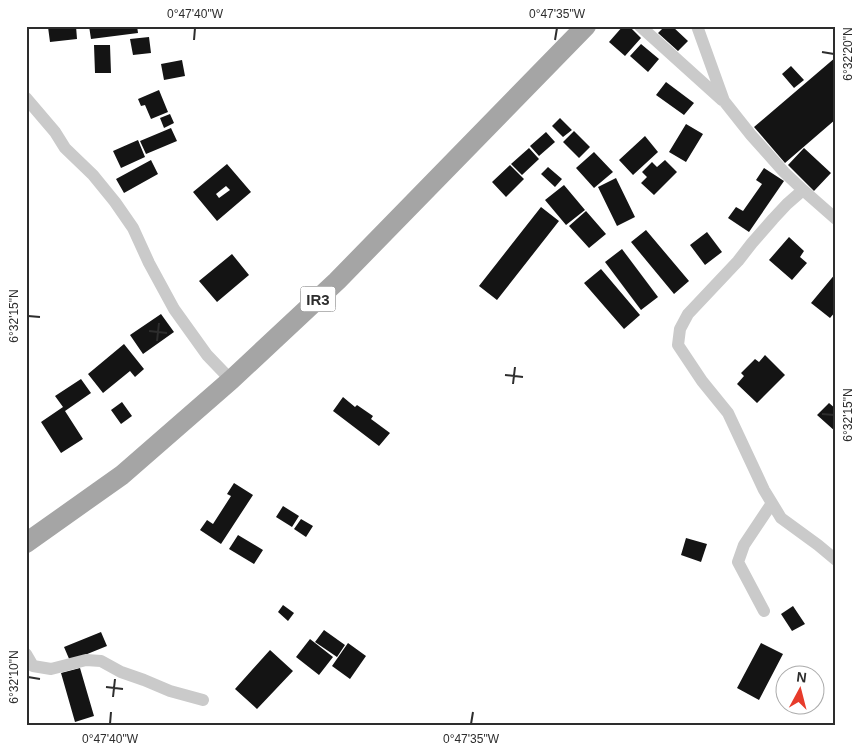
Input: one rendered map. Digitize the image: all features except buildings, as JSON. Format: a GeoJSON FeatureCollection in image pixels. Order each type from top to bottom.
{"type":"FeatureCollection","features":[{"type":"Feature","properties":{"kind":"main road","name":"IR3"},"geometry":{"type":"LineString","coordinates":[[26,544],[122,475],[231,380],[337,281],[586,26]]}},
{"type":"Feature","properties":{"kind":"street"},"geometry":{"type":"LineString","coordinates":[[640,26],[724,101],[751,135],[778,164],[836,219]]}},
{"type":"Feature","properties":{"kind":"street"},"geometry":{"type":"LineString","coordinates":[[698,26],[724,101]]}},
{"type":"Feature","properties":{"kind":"street"},"geometry":{"type":"LineString","coordinates":[[26,98],[55,132],[64,148],[93,175],[115,202],[133,228],[148,263],[174,309],[207,355],[231,380]]}},
{"type":"Feature","properties":{"kind":"street"},"geometry":{"type":"LineString","coordinates":[[804,190],[772,219],[738,261],[688,314],[680,329],[678,345],[702,381],[728,413],[764,490],[781,518],[836,560]]}},
{"type":"Feature","properties":{"kind":"street"},"geometry":{"type":"LineString","coordinates":[[764,610],[738,562],[744,545],[772,502]]}},
{"type":"Feature","properties":{"kind":"street"},"geometry":{"type":"LineString","coordinates":[[26,654],[33,666],[51,669],[86,660],[102,661],[121,672],[203,700]]}}]}
